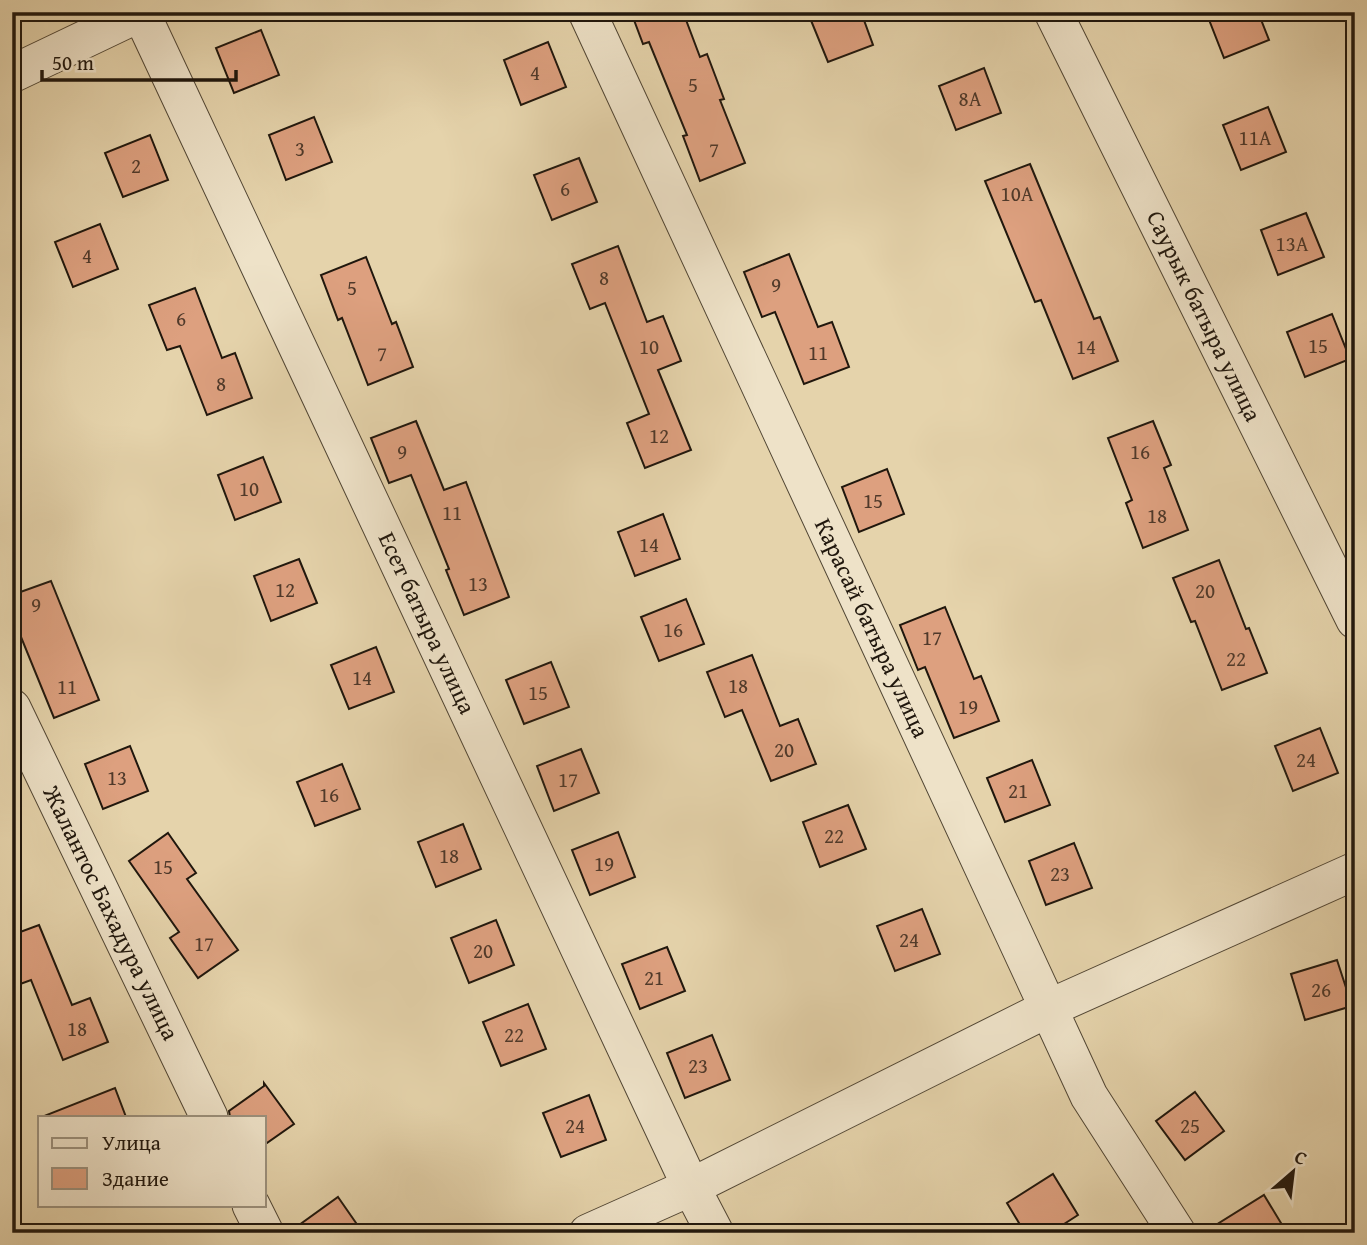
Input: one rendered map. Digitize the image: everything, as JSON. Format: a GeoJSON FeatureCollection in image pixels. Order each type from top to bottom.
{"type":"FeatureCollection","features":[{"type":"Feature","properties":{"kind":"street","name":"Карасай батыра улица"},"geometry":{"type":"LineString","coordinates":[[587,12],[1089,1096],[1177,1233]]}},
{"type":"Feature","properties":{"kind":"street","name":"Саурык батыра улица"},"geometry":{"type":"LineString","coordinates":[[1053,12],[1355,620]]}},
{"type":"Feature","properties":{"kind":"street"},"geometry":{"type":"LineString","coordinates":[[12,74],[141,13]]}},
{"type":"Feature","properties":{"kind":"street","name":"Есет батыра улица"},"geometry":{"type":"LineString","coordinates":[[141,13],[691,1187],[716,1233]]}},
{"type":"Feature","properties":{"kind":"street","name":"Жалантос Бахадура улица"},"geometry":{"type":"LineString","coordinates":[[12,708],[209,1116]]}},
{"type":"Feature","properties":{"kind":"street"},"geometry":{"type":"LineString","coordinates":[[588,1233],[691,1187],[1047,1009],[1355,872]]}},
{"type":"Feature","properties":{"kind":"street"},"geometry":{"type":"LineString","coordinates":[[252,1206],[265,1233]]}},
{"type":"Feature","properties":{"kind":"building"},"geometry":{"type":"Polygon","coordinates":[[[631,12],[683,12],[700,57],[707,54],[724,99],[720,100],[745,163],[700,181],[683,136],[687,135],[649,42],[643,44],[631,12]]]}},
{"type":"Feature","properties":{"kind":"building"},"geometry":{"type":"Polygon","coordinates":[[[824,12],[861,12],[873,45],[828,62],[810,18],[824,12]]]}},
{"type":"Feature","properties":{"kind":"building"},"geometry":{"type":"Polygon","coordinates":[[[1206,12],[1258,12],[1269,40],[1224,58],[1206,12]]]}},
{"type":"Feature","properties":{"kind":"building"},"geometry":{"type":"Polygon","coordinates":[[[261,30],[279,75],[234,93],[216,48],[261,30]]]}},
{"type":"Feature","properties":{"kind":"building"},"geometry":{"type":"Polygon","coordinates":[[[548,42],[566,87],[521,105],[504,60],[548,42]]]}},
{"type":"Feature","properties":{"kind":"building"},"geometry":{"type":"Polygon","coordinates":[[[984,68],[1001,113],[956,130],[939,86],[984,68]]]}},
{"type":"Feature","properties":{"kind":"building"},"geometry":{"type":"Polygon","coordinates":[[[1268,107],[1286,152],[1241,170],[1223,125],[1268,107]]]}},
{"type":"Feature","properties":{"kind":"building"},"geometry":{"type":"Polygon","coordinates":[[[314,117],[332,162],[286,180],[269,135],[314,117]]]}},
{"type":"Feature","properties":{"kind":"building"},"geometry":{"type":"Polygon","coordinates":[[[150,135],[168,180],[123,197],[105,153],[150,135]]]}},
{"type":"Feature","properties":{"kind":"building"},"geometry":{"type":"Polygon","coordinates":[[[579,158],[597,202],[552,220],[534,175],[579,158]]]}},
{"type":"Feature","properties":{"kind":"building"},"geometry":{"type":"Polygon","coordinates":[[[1030,164],[1094,319],[1100,317],[1118,361],[1073,379],[1041,300],[1035,302],[985,181],[1030,164]]]}},
{"type":"Feature","properties":{"kind":"building"},"geometry":{"type":"Polygon","coordinates":[[[1306,213],[1324,257],[1278,275],[1261,230],[1306,213]]]}},
{"type":"Feature","properties":{"kind":"building"},"geometry":{"type":"Polygon","coordinates":[[[100,224],[118,269],[73,287],[55,242],[100,224]]]}},
{"type":"Feature","properties":{"kind":"building"},"geometry":{"type":"Polygon","coordinates":[[[618,246],[647,322],[663,316],[681,361],[658,370],[691,450],[645,468],[627,423],[649,414],[605,303],[590,309],[572,264],[618,246]]]}},
{"type":"Feature","properties":{"kind":"building"},"geometry":{"type":"Polygon","coordinates":[[[789,254],[818,327],[832,322],[849,367],[804,384],[775,312],[762,317],[744,272],[789,254]]]}},
{"type":"Feature","properties":{"kind":"building"},"geometry":{"type":"Polygon","coordinates":[[[366,257],[392,324],[396,322],[413,367],[368,385],[342,318],[338,320],[321,275],[366,257]]]}},
{"type":"Feature","properties":{"kind":"building"},"geometry":{"type":"Polygon","coordinates":[[[195,288],[222,358],[235,353],[252,398],[207,415],[180,346],[167,350],[149,305],[195,288]]]}},
{"type":"Feature","properties":{"kind":"building"},"geometry":{"type":"Polygon","coordinates":[[[1332,314],[1350,359],[1305,377],[1287,332],[1332,314]]]}},
{"type":"Feature","properties":{"kind":"building"},"geometry":{"type":"Polygon","coordinates":[[[416,421],[444,490],[466,482],[509,597],[464,615],[446,570],[449,569],[411,475],[389,483],[371,438],[416,421]]]}},
{"type":"Feature","properties":{"kind":"building"},"geometry":{"type":"Polygon","coordinates":[[[1153,421],[1171,465],[1164,468],[1188,530],[1143,548],[1126,503],[1132,500],[1108,438],[1153,421]]]}},
{"type":"Feature","properties":{"kind":"building"},"geometry":{"type":"Polygon","coordinates":[[[263,457],[281,502],[235,520],[218,475],[263,457]]]}},
{"type":"Feature","properties":{"kind":"building"},"geometry":{"type":"Polygon","coordinates":[[[887,469],[904,514],[859,532],[842,487],[887,469]]]}},
{"type":"Feature","properties":{"kind":"building"},"geometry":{"type":"Polygon","coordinates":[[[663,514],[680,559],[635,576],[618,532],[663,514]]]}},
{"type":"Feature","properties":{"kind":"building"},"geometry":{"type":"Polygon","coordinates":[[[299,559],[317,603],[271,621],[254,576],[299,559]]]}},
{"type":"Feature","properties":{"kind":"building"},"geometry":{"type":"Polygon","coordinates":[[[1219,560],[1246,629],[1249,628],[1267,673],[1222,690],[1195,621],[1191,622],[1173,578],[1219,560]]]}},
{"type":"Feature","properties":{"kind":"building"},"geometry":{"type":"Polygon","coordinates":[[[51,581],[99,700],[54,718],[12,615],[12,595],[51,581]]]}},
{"type":"Feature","properties":{"kind":"building"},"geometry":{"type":"Polygon","coordinates":[[[686,599],[704,644],[659,661],[641,617],[686,599]]]}},
{"type":"Feature","properties":{"kind":"building"},"geometry":{"type":"Polygon","coordinates":[[[945,607],[974,679],[981,676],[999,721],[954,738],[925,667],[918,670],[900,625],[945,607]]]}},
{"type":"Feature","properties":{"kind":"building"},"geometry":{"type":"Polygon","coordinates":[[[376,647],[394,692],[349,709],[331,665],[376,647]]]}},
{"type":"Feature","properties":{"kind":"building"},"geometry":{"type":"Polygon","coordinates":[[[752,655],[780,726],[798,719],[816,764],[771,781],[742,710],[725,717],[707,672],[752,655]]]}},
{"type":"Feature","properties":{"kind":"building"},"geometry":{"type":"Polygon","coordinates":[[[551,662],[569,707],[524,724],[506,680],[551,662]]]}},
{"type":"Feature","properties":{"kind":"building"},"geometry":{"type":"Polygon","coordinates":[[[1320,728],[1338,773],[1293,791],[1275,746],[1320,728]]]}},
{"type":"Feature","properties":{"kind":"building"},"geometry":{"type":"Polygon","coordinates":[[[130,746],[148,791],[103,809],[85,764],[130,746]]]}},
{"type":"Feature","properties":{"kind":"building"},"geometry":{"type":"Polygon","coordinates":[[[581,749],[599,793],[554,811],[537,766],[581,749]]]}},
{"type":"Feature","properties":{"kind":"building"},"geometry":{"type":"Polygon","coordinates":[[[1032,760],[1050,805],[1005,822],[987,778],[1032,760]]]}},
{"type":"Feature","properties":{"kind":"building"},"geometry":{"type":"Polygon","coordinates":[[[342,764],[360,809],[315,826],[297,782],[342,764]]]}},
{"type":"Feature","properties":{"kind":"building"},"geometry":{"type":"Polygon","coordinates":[[[848,805],[866,849],[820,867],[803,822],[848,805]]]}},
{"type":"Feature","properties":{"kind":"building"},"geometry":{"type":"Polygon","coordinates":[[[463,824],[481,869],[436,887],[418,842],[463,824]]]}},
{"type":"Feature","properties":{"kind":"building"},"geometry":{"type":"Polygon","coordinates":[[[618,832],[635,877],[590,895],[572,850],[618,832]]]}},
{"type":"Feature","properties":{"kind":"building"},"geometry":{"type":"Polygon","coordinates":[[[168,833],[196,873],[187,879],[238,950],[198,978],[170,938],[179,932],[129,861],[168,833]]]}},
{"type":"Feature","properties":{"kind":"building"},"geometry":{"type":"Polygon","coordinates":[[[1074,843],[1092,888],[1046,905],[1029,861],[1074,843]]]}},
{"type":"Feature","properties":{"kind":"building"},"geometry":{"type":"Polygon","coordinates":[[[922,909],[940,954],[895,971],[877,926],[922,909]]]}},
{"type":"Feature","properties":{"kind":"building"},"geometry":{"type":"Polygon","coordinates":[[[496,920],[514,965],[469,983],[451,938],[496,920]]]}},
{"type":"Feature","properties":{"kind":"building"},"geometry":{"type":"Polygon","coordinates":[[[39,925],[72,1005],[90,998],[108,1042],[63,1060],[31,980],[12,987],[12,935],[39,925]]]}},
{"type":"Feature","properties":{"kind":"building"},"geometry":{"type":"Polygon","coordinates":[[[667,947],[685,991],[640,1009],[622,964],[667,947]]]}},
{"type":"Feature","properties":{"kind":"building"},"geometry":{"type":"Polygon","coordinates":[[[1337,960],[1352,1006],[1305,1020],[1291,974],[1337,960]]]}},
{"type":"Feature","properties":{"kind":"building"},"geometry":{"type":"Polygon","coordinates":[[[528,1004],[546,1049],[501,1066],[483,1022],[528,1004]]]}},
{"type":"Feature","properties":{"kind":"building"},"geometry":{"type":"Polygon","coordinates":[[[712,1035],[730,1080],[685,1098],[667,1053],[712,1035]]]}},
{"type":"Feature","properties":{"kind":"building"},"geometry":{"type":"Polygon","coordinates":[[[264,1083],[294,1124],[266,1144],[266,1116],[230,1116],[229,1111],[264,1086],[264,1083]]]}},
{"type":"Feature","properties":{"kind":"building"},"geometry":{"type":"Polygon","coordinates":[[[115,1088],[126,1116],[44,1116],[115,1088]]]}},
{"type":"Feature","properties":{"kind":"building"},"geometry":{"type":"Polygon","coordinates":[[[1195,1092],[1224,1131],[1185,1160],[1156,1121],[1195,1092]]]}},
{"type":"Feature","properties":{"kind":"building"},"geometry":{"type":"Polygon","coordinates":[[[589,1095],[606,1140],[561,1157],[543,1113],[589,1095]]]}},
{"type":"Feature","properties":{"kind":"building"},"geometry":{"type":"Polygon","coordinates":[[[1053,1174],[1078,1215],[1050,1233],[1025,1233],[1007,1203],[1053,1174]]]}},
{"type":"Feature","properties":{"kind":"building"},"geometry":{"type":"Polygon","coordinates":[[[1264,1195],[1287,1233],[1203,1233],[1264,1195]]]}},
{"type":"Feature","properties":{"kind":"building"},"geometry":{"type":"Polygon","coordinates":[[[338,1197],[363,1233],[288,1233],[338,1197]]]}}]}
